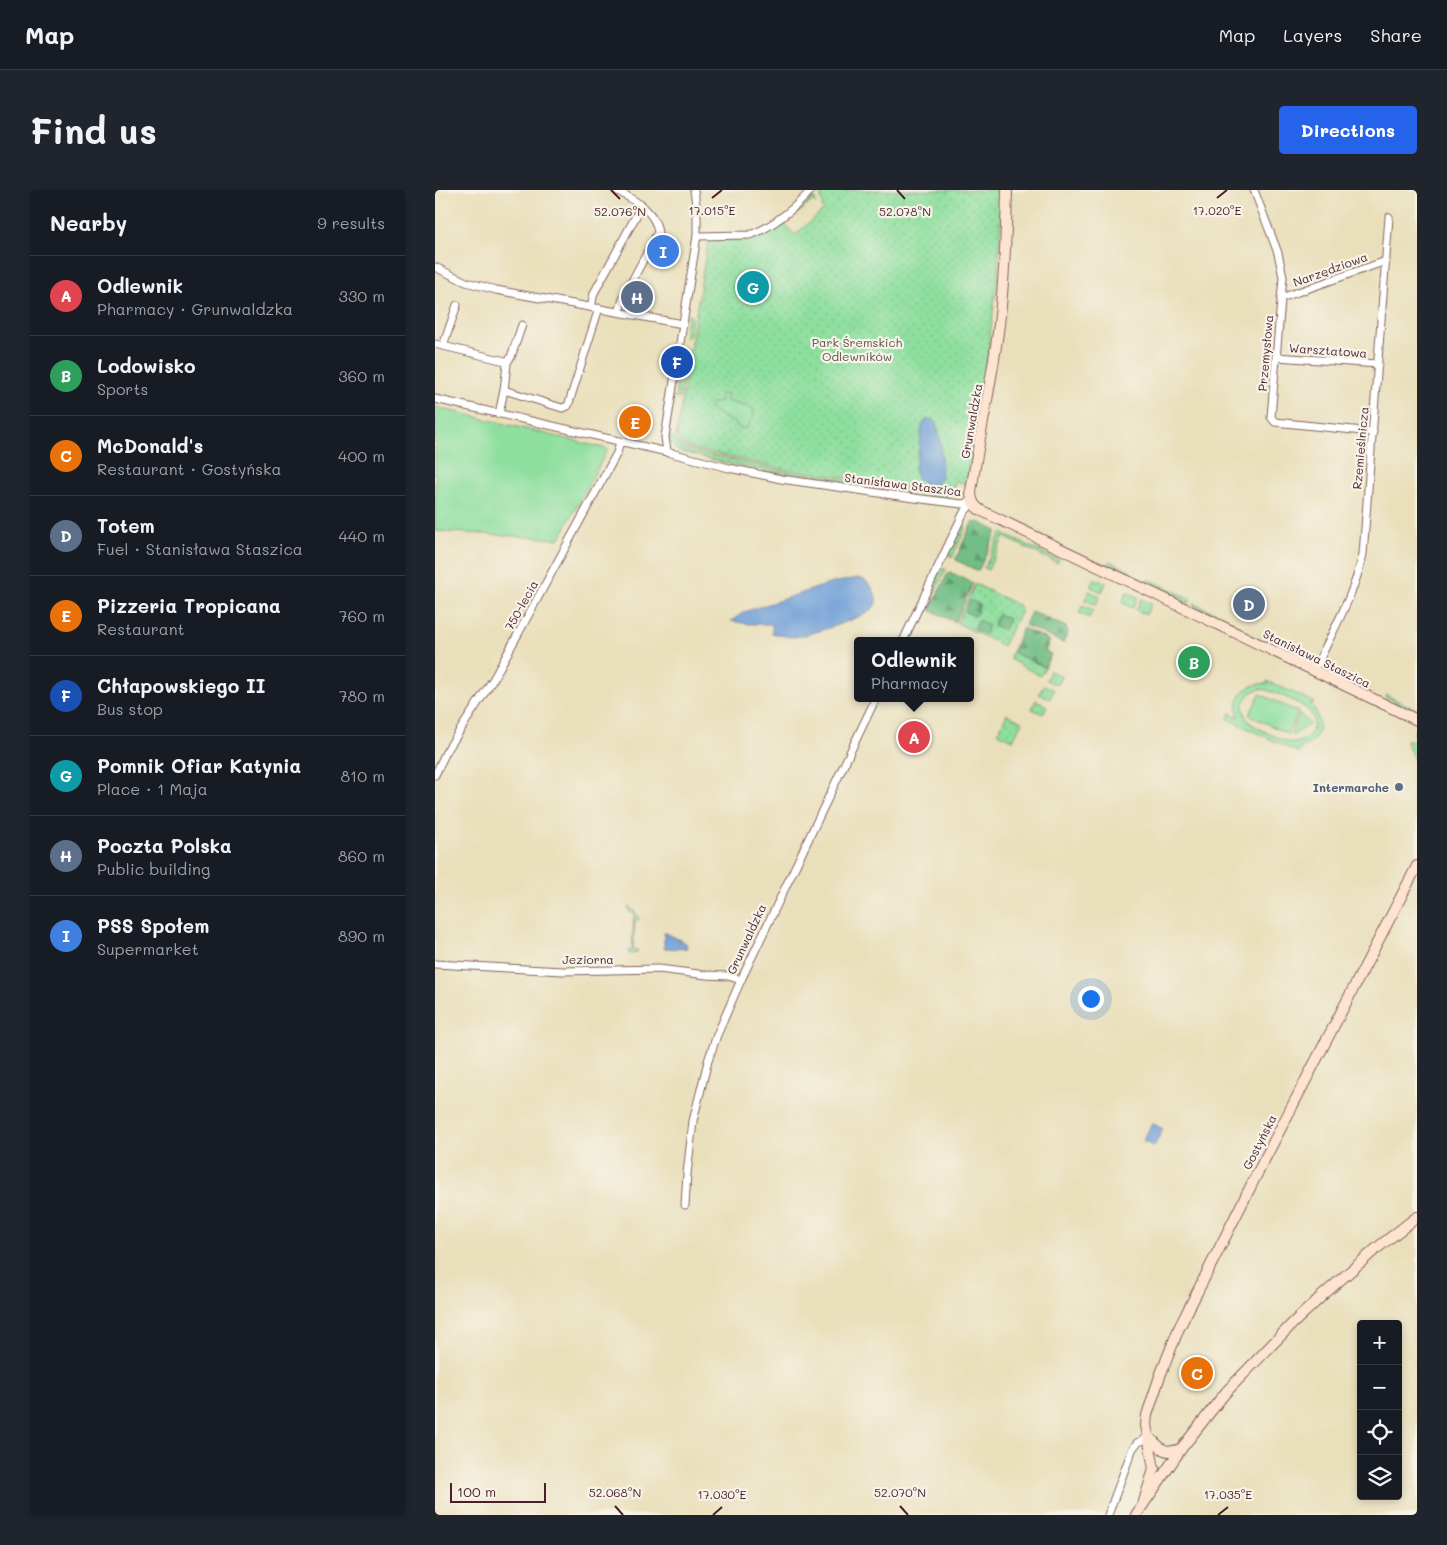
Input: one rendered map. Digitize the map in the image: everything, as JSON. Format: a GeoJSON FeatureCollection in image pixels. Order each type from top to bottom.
{"type":"FeatureCollection","features":[{"type":"Feature","properties":{"kind":"main road","name":"Grunwaldzka"},"geometry":{"type":"LineString","coordinates":[[972,502],[971,492],[1000,318],[1007,190]]}},
{"type":"Feature","properties":{"kind":"main road","name":"Stanisława Staszica"},"geometry":{"type":"LineString","coordinates":[[972,502],[976,508],[982,511],[1417,720]]}},
{"type":"Feature","properties":{"kind":"main road","name":"Gostyńska"},"geometry":{"type":"LineString","coordinates":[[1144,1501],[1154,1469],[1146,1425],[1148,1408],[1169,1351],[1186,1313],[1417,866]]}},
{"type":"Feature","properties":{"kind":"main road","name":"Gostyńska"},"geometry":{"type":"LineString","coordinates":[[1136,1515],[1181,1449],[1226,1392],[1293,1323],[1377,1248],[1417,1217]]}},
{"type":"Feature","properties":{"kind":"main road"},"geometry":{"type":"LineString","coordinates":[[1149,1437],[1165,1451],[1171,1463]]}},
{"type":"Feature","properties":{"kind":"main road"},"geometry":{"type":"LineString","coordinates":[[1165,1451],[1181,1449]]}},
{"type":"Feature","properties":{"kind":"main road"},"geometry":{"type":"LineString","coordinates":[[1150,1450],[1171,1463]]}},
{"type":"Feature","properties":{"kind":"street"},"geometry":{"type":"LineString","coordinates":[[616,190],[642,205],[656,225],[658,232],[624,296],[619,312]]}},
{"type":"Feature","properties":{"kind":"street"},"geometry":{"type":"LineString","coordinates":[[667,452],[665,434],[697,236],[697,212],[694,190]]}},
{"type":"Feature","properties":{"kind":"street"},"geometry":{"type":"LineString","coordinates":[[697,236],[749,235],[755,233],[768,227],[811,190]]}},
{"type":"Feature","properties":{"kind":"street","name":"Przemysłowa"},"geometry":{"type":"LineString","coordinates":[[1254,190],[1278,253],[1283,277],[1271,417],[1275,422],[1373,432]]}},
{"type":"Feature","properties":{"kind":"street"},"geometry":{"type":"LineString","coordinates":[[591,307],[595,293],[642,205]]}},
{"type":"Feature","properties":{"kind":"street","name":"Rzemieślnicza"},"geometry":{"type":"LineString","coordinates":[[1314,670],[1353,589],[1363,554],[1389,217]]}},
{"type":"Feature","properties":{"kind":"street","name":"Narzędziowa"},"geometry":{"type":"LineString","coordinates":[[1281,298],[1386,261]]}},
{"type":"Feature","properties":{"kind":"street"},"geometry":{"type":"LineString","coordinates":[[435,267],[461,280],[490,289],[683,324]]}},
{"type":"Feature","properties":{"kind":"street"},"geometry":{"type":"LineString","coordinates":[[443,346],[457,305]]}},
{"type":"Feature","properties":{"kind":"street"},"geometry":{"type":"LineString","coordinates":[[504,390],[562,408],[568,406],[599,308]]}},
{"type":"Feature","properties":{"kind":"street"},"geometry":{"type":"LineString","coordinates":[[499,414],[507,362],[523,325]]}},
{"type":"Feature","properties":{"kind":"street"},"geometry":{"type":"LineString","coordinates":[[435,344],[507,362]]}},
{"type":"Feature","properties":{"kind":"street","name":"Warsztatowa"},"geometry":{"type":"LineString","coordinates":[[1276,357],[1378,364]]}},
{"type":"Feature","properties":{"kind":"street","name":"Stanisława Staszica"},"geometry":{"type":"LineString","coordinates":[[435,399],[729,468],[799,482],[962,504],[972,502]]}},
{"type":"Feature","properties":{"kind":"street","name":"750-lecia"},"geometry":{"type":"LineString","coordinates":[[435,775],[446,752],[494,678],[617,454],[620,442]]}},
{"type":"Feature","properties":{"kind":"street","name":"Grunwaldzka"},"geometry":{"type":"LineString","coordinates":[[905,637],[963,514],[972,502]]}},
{"type":"Feature","properties":{"kind":"street","name":"Grunwaldzka"},"geometry":{"type":"LineString","coordinates":[[685,1205],[690,1145],[696,1107],[708,1061],[717,1036],[741,980],[873,702]]}},
{"type":"Feature","properties":{"kind":"street","name":"Jeziorna"},"geometry":{"type":"LineString","coordinates":[[435,964],[572,971],[659,969],[728,976],[741,980]]}},
{"type":"Feature","properties":{"kind":"street"},"geometry":{"type":"LineString","coordinates":[[1108,1515],[1132,1450],[1137,1443],[1149,1437]]}},
{"type":"Feature","properties":{"kind":"green space","name":"Park Śremskich Odlewników"},"geometry":{"type":"Polygon","coordinates":[[[823,190],[1002,190],[998,274],[984,383],[967,484],[955,481],[953,492],[787,470],[685,447],[676,437],[707,246],[712,239],[735,240],[761,236],[781,220],[784,223],[811,200],[809,197],[814,198],[815,204],[812,201],[785,224],[795,235],[824,210],[821,207],[823,205],[821,195],[823,190]]]}},
{"type":"Feature","properties":{"kind":"green space"},"geometry":{"type":"Polygon","coordinates":[[[688,313],[692,318],[689,337],[684,337],[688,313]]]}},
{"type":"Feature","properties":{"kind":"green space"},"geometry":{"type":"Polygon","coordinates":[[[682,372],[684,372],[680,398],[675,398],[677,383],[682,372]]]}},
{"type":"Feature","properties":{"kind":"green space"},"geometry":{"type":"Polygon","coordinates":[[[720,394],[728,395],[725,400],[754,410],[753,417],[747,428],[740,429],[736,424],[710,409],[712,403],[722,400],[720,399],[720,394]]]}},
{"type":"Feature","properties":{"kind":"green space"},"geometry":{"type":"Polygon","coordinates":[[[435,407],[608,449],[559,539],[435,531],[435,407]]]}},
{"type":"Feature","properties":{"kind":"green space"},"geometry":{"type":"Polygon","coordinates":[[[669,437],[673,437],[684,449],[787,472],[947,494],[947,498],[824,482],[735,465],[678,451],[671,444],[669,437]]]}},
{"type":"Feature","properties":{"kind":"green space"},"geometry":{"type":"Polygon","coordinates":[[[979,522],[997,531],[978,571],[956,560],[956,558],[972,523],[979,522]]]}},
{"type":"Feature","properties":{"kind":"green space"},"geometry":{"type":"Polygon","coordinates":[[[962,525],[966,527],[952,558],[949,552],[962,525]]]}},
{"type":"Feature","properties":{"kind":"green space"},"geometry":{"type":"Polygon","coordinates":[[[1001,533],[1059,560],[1057,563],[1004,537],[988,570],[984,568],[1001,533]]]}},
{"type":"Feature","properties":{"kind":"green space"},"geometry":{"type":"Polygon","coordinates":[[[1110,561],[1131,571],[1130,574],[1118,572],[1107,566],[1110,561]]]}},
{"type":"Feature","properties":{"kind":"green space"},"geometry":{"type":"Polygon","coordinates":[[[941,569],[946,569],[929,604],[926,602],[941,569]]]}},
{"type":"Feature","properties":{"kind":"green space"},"geometry":{"type":"Polygon","coordinates":[[[950,572],[973,583],[955,622],[930,610],[950,572]]]}},
{"type":"Feature","properties":{"kind":"green space"},"geometry":{"type":"Polygon","coordinates":[[[1095,578],[1106,583],[1102,592],[1091,587],[1095,578]]]}},
{"type":"Feature","properties":{"kind":"green space"},"geometry":{"type":"Polygon","coordinates":[[[1149,579],[1191,599],[1189,603],[1173,595],[1169,596],[1147,583],[1149,579]]]}},
{"type":"Feature","properties":{"kind":"green space"},"geometry":{"type":"Polygon","coordinates":[[[975,584],[1020,606],[1022,609],[1003,646],[957,623],[975,584]]]}},
{"type":"Feature","properties":{"kind":"green space"},"geometry":{"type":"Polygon","coordinates":[[[1089,591],[1100,596],[1096,605],[1085,600],[1089,591]]]}},
{"type":"Feature","properties":{"kind":"green space"},"geometry":{"type":"Polygon","coordinates":[[[1127,592],[1138,597],[1133,608],[1122,603],[1127,592]]]}},
{"type":"Feature","properties":{"kind":"green space"},"geometry":{"type":"Polygon","coordinates":[[[1141,599],[1151,604],[1146,615],[1136,610],[1141,599]]]}},
{"type":"Feature","properties":{"kind":"green space"},"geometry":{"type":"Polygon","coordinates":[[[970,600],[980,605],[975,616],[965,612],[970,600]]]}},
{"type":"Feature","properties":{"kind":"green space"},"geometry":{"type":"Polygon","coordinates":[[[1194,603],[1230,620],[1228,624],[1220,621],[1219,617],[1193,605],[1194,603]]]}},
{"type":"Feature","properties":{"kind":"green space"},"geometry":{"type":"Polygon","coordinates":[[[1083,605],[1093,610],[1089,618],[1079,613],[1083,605]]]}},
{"type":"Feature","properties":{"kind":"green space"},"geometry":{"type":"Polygon","coordinates":[[[1031,612],[1066,627],[1068,632],[1063,643],[1025,625],[1031,612]]]}},
{"type":"Feature","properties":{"kind":"green space"},"geometry":{"type":"Polygon","coordinates":[[[998,614],[1009,619],[1004,630],[993,625],[998,614]]]}},
{"type":"Feature","properties":{"kind":"green space"},"geometry":{"type":"Polygon","coordinates":[[[978,620],[989,625],[985,634],[974,629],[978,620]]]}},
{"type":"Feature","properties":{"kind":"green space"},"geometry":{"type":"Polygon","coordinates":[[[1023,628],[1050,641],[1045,651],[1051,654],[1045,667],[1012,652],[1023,628]]]}},
{"type":"Feature","properties":{"kind":"green space"},"geometry":{"type":"Polygon","coordinates":[[[1012,652],[1045,667],[1040,676],[1011,660],[1012,652]]]}},
{"type":"Feature","properties":{"kind":"green space"},"geometry":{"type":"Polygon","coordinates":[[[1050,671],[1061,676],[1057,685],[1046,680],[1050,671]]]}},
{"type":"Feature","properties":{"kind":"green space"},"geometry":{"type":"Polygon","coordinates":[[[1267,682],[1314,702],[1313,704],[1310,703],[1317,715],[1319,728],[1314,739],[1302,747],[1299,753],[1228,719],[1230,713],[1239,717],[1238,703],[1243,692],[1254,685],[1269,684],[1267,682]],[[1266,690],[1255,691],[1244,702],[1244,713],[1250,723],[1289,742],[1301,741],[1306,738],[1314,724],[1310,712],[1294,701],[1266,690]]]}},
{"type":"Feature","properties":{"kind":"green space"},"geometry":{"type":"Polygon","coordinates":[[[1044,685],[1054,690],[1050,699],[1039,694],[1044,685]]]}},
{"type":"Feature","properties":{"kind":"green space"},"geometry":{"type":"Polygon","coordinates":[[[1260,694],[1298,712],[1288,734],[1249,715],[1260,694]]]}},
{"type":"Feature","properties":{"kind":"green space"},"geometry":{"type":"Polygon","coordinates":[[[1386,695],[1417,710],[1417,715],[1395,704],[1396,702],[1385,697],[1386,695]]]}},
{"type":"Feature","properties":{"kind":"green space"},"geometry":{"type":"Polygon","coordinates":[[[1036,700],[1047,706],[1043,714],[1032,709],[1036,700]]]}},
{"type":"Feature","properties":{"kind":"green space"},"geometry":{"type":"Polygon","coordinates":[[[1007,714],[1022,722],[1013,740],[998,733],[1007,714]]]}},
{"type":"Feature","properties":{"kind":"green space"},"geometry":{"type":"Polygon","coordinates":[[[1299,714],[1310,724],[1292,736],[1291,734],[1299,714]]]}},
{"type":"Feature","properties":{"kind":"green space"},"geometry":{"type":"Polygon","coordinates":[[[1417,728],[1417,766],[1406,742],[1407,739],[1414,742],[1416,737],[1414,732],[1417,728]]]}},
{"type":"Feature","properties":{"kind":"green space"},"geometry":{"type":"Polygon","coordinates":[[[629,906],[639,917],[639,919],[635,920],[633,950],[638,950],[636,953],[630,954],[628,951],[632,950],[634,912],[629,912],[629,906]]]}},
{"type":"Feature","properties":{"kind":"water"},"geometry":{"type":"Polygon","coordinates":[[[927,419],[934,420],[937,426],[941,448],[942,478],[933,486],[922,483],[914,471],[922,425],[927,419]]]}},
{"type":"Feature","properties":{"kind":"water"},"geometry":{"type":"Polygon","coordinates":[[[858,578],[863,579],[873,589],[876,603],[874,607],[860,616],[836,625],[802,636],[792,637],[772,633],[772,624],[749,624],[731,621],[744,612],[832,583],[858,578]]]}},
{"type":"Feature","properties":{"kind":"water"},"geometry":{"type":"Polygon","coordinates":[[[664,932],[686,943],[687,949],[664,948],[664,932]]]}},
{"type":"Feature","properties":{"kind":"water"},"geometry":{"type":"Polygon","coordinates":[[[1152,1123],[1163,1129],[1154,1147],[1143,1141],[1152,1123]]]}},
{"type":"Feature","properties":{"kind":"place","name":"PSS Społem"},"geometry":{"type":"Point","coordinates":[663,251]}},
{"type":"Feature","properties":{"kind":"place","name":"Pomnik Ofiar Katynia"},"geometry":{"type":"Point","coordinates":[753,287]}},
{"type":"Feature","properties":{"kind":"place","name":"Poczta Polska"},"geometry":{"type":"Point","coordinates":[637,297]}},
{"type":"Feature","properties":{"kind":"place","name":"Chłapowskiego II"},"geometry":{"type":"Point","coordinates":[677,362]}},
{"type":"Feature","properties":{"kind":"place","name":"Pizzeria Tropicana"},"geometry":{"type":"Point","coordinates":[635,422]}},
{"type":"Feature","properties":{"kind":"place","name":"Totem"},"geometry":{"type":"Point","coordinates":[1249,604]}},
{"type":"Feature","properties":{"kind":"place","name":"Lodowisko"},"geometry":{"type":"Point","coordinates":[1194,662]}},
{"type":"Feature","properties":{"kind":"place","name":"Odlewnik"},"geometry":{"type":"Point","coordinates":[914,737]}},
{"type":"Feature","properties":{"kind":"place","name":"Intermarche"},"geometry":{"type":"Point","coordinates":[1399,787]}},
{"type":"Feature","properties":{"kind":"place","name":"McDonald's"},"geometry":{"type":"Point","coordinates":[1197,1373]}}]}
